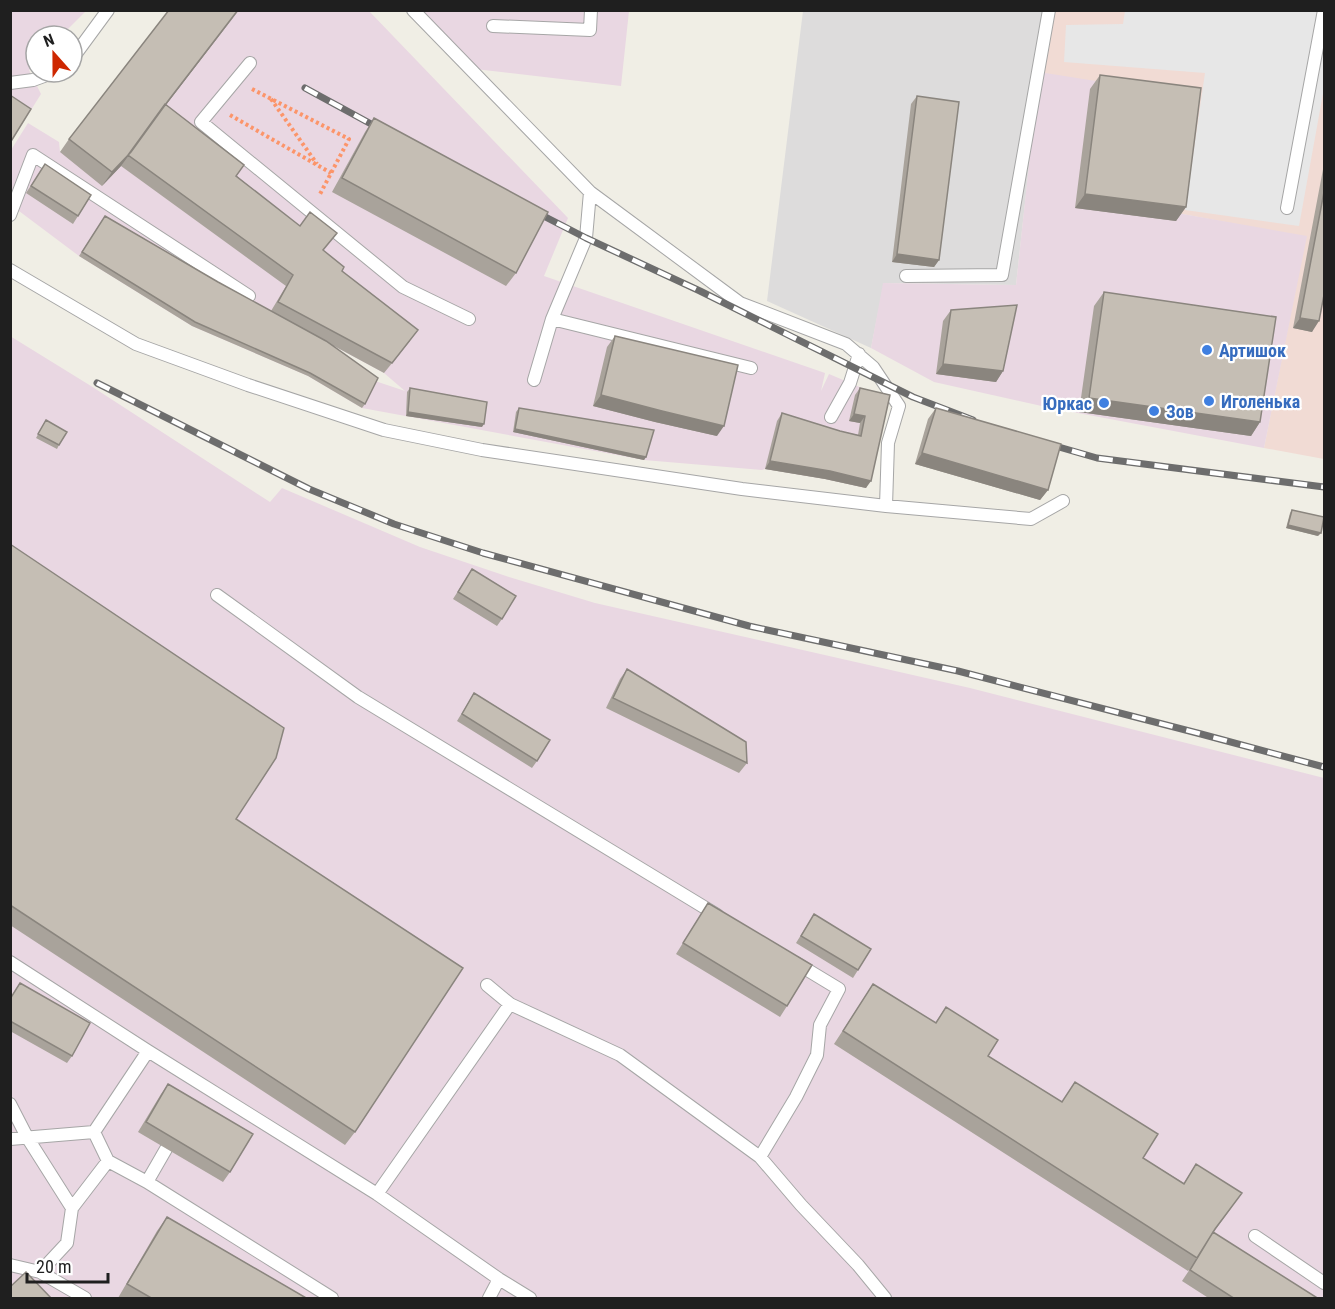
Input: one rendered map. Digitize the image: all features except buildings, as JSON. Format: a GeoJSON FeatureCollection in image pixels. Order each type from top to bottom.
{"type":"FeatureCollection","features":[{"type":"Feature","properties":{"kind":"lane"},"geometry":{"type":"LineString","coordinates":[[84,43],[108,10]]}},
{"type":"Feature","properties":{"kind":"lane"},"geometry":{"type":"LineString","coordinates":[[413,10],[590,192],[740,303],[846,344],[873,367],[899,406],[888,443],[886,506]]}},
{"type":"Feature","properties":{"kind":"lane"},"geometry":{"type":"LineString","coordinates":[[493,26],[590,30],[591,10]]}},
{"type":"Feature","properties":{"kind":"lane"},"geometry":{"type":"LineString","coordinates":[[906,276],[1002,275],[1049,10]]}},
{"type":"Feature","properties":{"kind":"lane"},"geometry":{"type":"LineString","coordinates":[[1287,208],[1324,10]]}},
{"type":"Feature","properties":{"kind":"lane"},"geometry":{"type":"LineString","coordinates":[[250,63],[201,122],[404,287],[469,319]]}},
{"type":"Feature","properties":{"kind":"lane"},"geometry":{"type":"LineString","coordinates":[[10,215],[33,155],[249,296]]}},
{"type":"Feature","properties":{"kind":"lane"},"geometry":{"type":"LineString","coordinates":[[534,380],[552,319],[585,238],[590,192]]}},
{"type":"Feature","properties":{"kind":"lane"},"geometry":{"type":"LineString","coordinates":[[10,270],[136,344],[248,385],[384,430],[482,450],[742,489],[886,506],[1031,519],[1063,501]]}},
{"type":"Feature","properties":{"kind":"lane"},"geometry":{"type":"LineString","coordinates":[[552,319],[751,368]]}},
{"type":"Feature","properties":{"kind":"lane"},"geometry":{"type":"LineString","coordinates":[[831,417],[850,383],[859,354]]}},
{"type":"Feature","properties":{"kind":"lane"},"geometry":{"type":"LineString","coordinates":[[217,595],[358,697],[727,921]]}},
{"type":"Feature","properties":{"kind":"lane"},"geometry":{"type":"LineString","coordinates":[[759,1157],[796,1096],[817,1055],[820,1025],[839,989],[788,958]]}},
{"type":"Feature","properties":{"kind":"lane"},"geometry":{"type":"LineString","coordinates":[[10,962],[148,1052],[377,1194],[530,1299]]}},
{"type":"Feature","properties":{"kind":"lane"},"geometry":{"type":"LineString","coordinates":[[487,985],[510,1004],[620,1055],[759,1157],[858,1265],[885,1299]]}},
{"type":"Feature","properties":{"kind":"lane"},"geometry":{"type":"LineString","coordinates":[[377,1194],[510,1004]]}},
{"type":"Feature","properties":{"kind":"lane"},"geometry":{"type":"LineString","coordinates":[[94,1132],[148,1052]]}},
{"type":"Feature","properties":{"kind":"lane"},"geometry":{"type":"LineString","coordinates":[[10,1104],[27,1137],[72,1208]]}},
{"type":"Feature","properties":{"kind":"lane"},"geometry":{"type":"LineString","coordinates":[[10,1139],[94,1132]]}},
{"type":"Feature","properties":{"kind":"lane"},"geometry":{"type":"LineString","coordinates":[[94,1132],[108,1161],[147,1182],[332,1299]]}},
{"type":"Feature","properties":{"kind":"lane"},"geometry":{"type":"LineString","coordinates":[[147,1182],[166,1149]]}},
{"type":"Feature","properties":{"kind":"lane"},"geometry":{"type":"LineString","coordinates":[[40,1272],[67,1244],[72,1208],[108,1161]]}},
{"type":"Feature","properties":{"kind":"lane"},"geometry":{"type":"LineString","coordinates":[[1255,1236],[1324,1283]]}},
{"type":"Feature","properties":{"kind":"lane"},"geometry":{"type":"LineString","coordinates":[[10,1265],[40,1272],[85,1299]]}},
{"type":"Feature","properties":{"kind":"lane"},"geometry":{"type":"LineString","coordinates":[[489,1299],[499,1279]]}},
{"type":"Feature","properties":{"kind":"path"},"geometry":{"type":"LineString","coordinates":[[236,80],[349,139],[311,212]]}},
{"type":"Feature","properties":{"kind":"path"},"geometry":{"type":"LineString","coordinates":[[270,99],[318,166]]}},
{"type":"Feature","properties":{"kind":"path"},"geometry":{"type":"LineString","coordinates":[[215,106],[331,173]]}},
{"type":"Feature","properties":{"kind":"shaded area"},"geometry":{"type":"Polygon","coordinates":[[[11,11],[86,11],[73,24],[24,24],[24,84],[36,84],[41,94],[11,142],[11,11]]]}},
{"type":"Feature","properties":{"kind":"shaded area"},"geometry":{"type":"Polygon","coordinates":[[[171,11],[369,11],[568,218],[544,276],[825,373],[821,391],[829,374],[869,391],[885,402],[866,488],[765,469],[644,460],[362,408],[308,376],[192,326],[79,256],[11,205],[11,150],[28,123],[59,142],[60,152],[171,11]],[[271,312],[375,381],[405,391],[384,373],[271,312]]]}},
{"type":"Feature","properties":{"kind":"shaded area"},"geometry":{"type":"Polygon","coordinates":[[[423,11],[629,11],[621,86],[475,69],[423,11]]]}},
{"type":"Feature","properties":{"kind":"shaded area"},"geometry":{"type":"Polygon","coordinates":[[[803,11],[1046,11],[1016,285],[884,283],[871,348],[767,301],[803,11]]]}},
{"type":"Feature","properties":{"kind":"shaded area"},"geometry":{"type":"Polygon","coordinates":[[[1046,11],[1324,11],[1324,459],[1264,448],[1306,237],[1177,213],[1039,72],[1046,11]]]}},
{"type":"Feature","properties":{"kind":"shaded area"},"geometry":{"type":"Polygon","coordinates":[[[1125,11],[1324,11],[1324,88],[1299,226],[1185,210],[1205,73],[1064,62],[1066,25],[1123,24],[1125,11]]]}},
{"type":"Feature","properties":{"kind":"shaded area"},"geometry":{"type":"Polygon","coordinates":[[[1039,72],[1197,97],[1177,213],[1307,236],[1264,448],[1046,407],[934,382],[871,348],[883,283],[1016,285],[1039,72]]]}},
{"type":"Feature","properties":{"kind":"shaded area"},"geometry":{"type":"Polygon","coordinates":[[[10,336],[270,502],[282,488],[420,547],[595,603],[970,688],[1324,778],[1324,1298],[11,1298],[10,336]]]}},
{"type":"Feature","properties":{"kind":"railway"},"geometry":{"type":"LineString","coordinates":[[305,88],[384,131]]}},
{"type":"Feature","properties":{"kind":"railway"},"geometry":{"type":"LineString","coordinates":[[532,210],[913,397],[973,420]]}},
{"type":"Feature","properties":{"kind":"railway"},"geometry":{"type":"LineString","coordinates":[[97,383],[309,489],[394,524],[483,553],[749,626],[958,671],[1324,767]]}},
{"type":"Feature","properties":{"kind":"railway"},"geometry":{"type":"LineString","coordinates":[[1045,443],[1097,458],[1324,487]]}},
{"type":"Feature","properties":{"kind":"place","name":"Артишок"},"geometry":{"type":"Point","coordinates":[1207,350]}},
{"type":"Feature","properties":{"kind":"place","name":"Иголенька"},"geometry":{"type":"Point","coordinates":[1209,401]}},
{"type":"Feature","properties":{"kind":"place","name":"Юркас"},"geometry":{"type":"Point","coordinates":[1104,403]}},
{"type":"Feature","properties":{"kind":"place","name":"Зов"},"geometry":{"type":"Point","coordinates":[1154,411]}}]}
